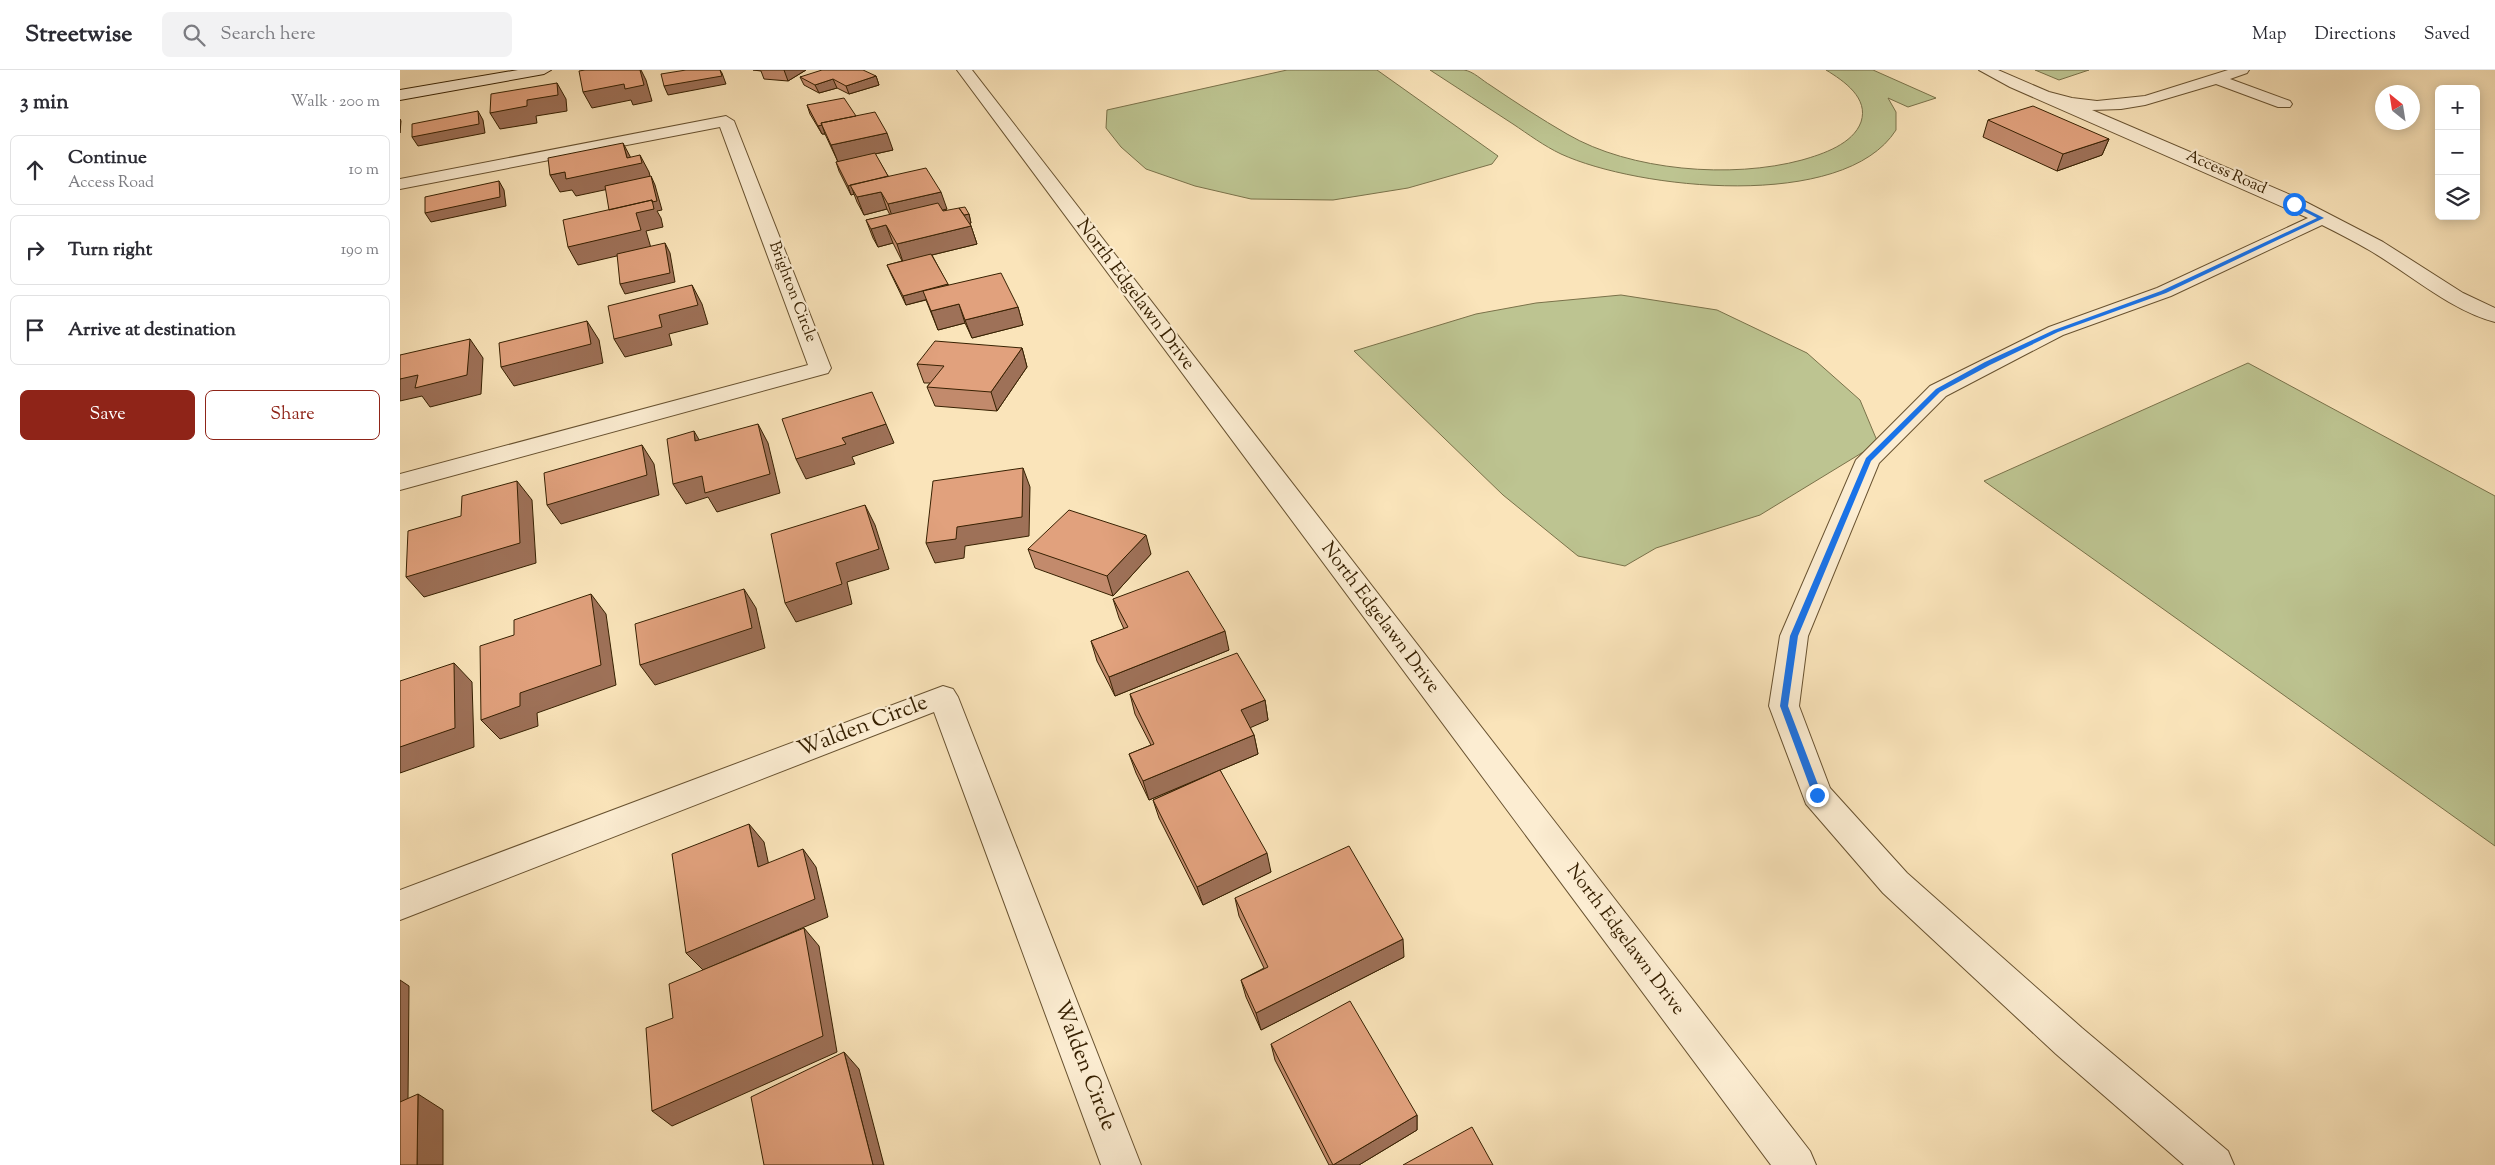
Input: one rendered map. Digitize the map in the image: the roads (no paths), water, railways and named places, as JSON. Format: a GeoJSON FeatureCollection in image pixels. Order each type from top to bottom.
{"type":"FeatureCollection","features":[{"type":"Feature","properties":{"kind":"street"},"geometry":{"type":"LineString","coordinates":[[400,95],[544,70]]}},
{"type":"Feature","properties":{"kind":"street","name":"North Edgelawn Drive"},"geometry":{"type":"LineString","coordinates":[[964,70],[1796,1165]]}},
{"type":"Feature","properties":{"kind":"street"},"geometry":{"type":"LineString","coordinates":[[1986,70],[2047,96],[2114,106],[2147,102],[2242,70]]}},
{"type":"Feature","properties":{"kind":"street"},"geometry":{"type":"LineString","coordinates":[[2216,79],[2284,104]]}},
{"type":"Feature","properties":{"kind":"street","name":"Access Road"},"geometry":{"type":"LineString","coordinates":[[2047,96],[2229,174],[2322,218],[2376,246],[2456,297],[2495,316]]}},
{"type":"Feature","properties":{"kind":"street","name":"Brighton Circle"},"geometry":{"type":"LineString","coordinates":[[400,184],[726,121],[820,368],[400,482]]}},
{"type":"Feature","properties":{"kind":"street"},"geometry":{"type":"LineString","coordinates":[[2214,1165],[2069,1042],[1895,883],[1817,795],[1784,706],[1794,636],[1868,460],[1938,391],[2056,331],[2164,292],[2322,218]]}},
{"type":"Feature","properties":{"kind":"street","name":"Walden Circle"},"geometry":{"type":"LineString","coordinates":[[400,905],[943,697],[1121,1165]]}}]}
